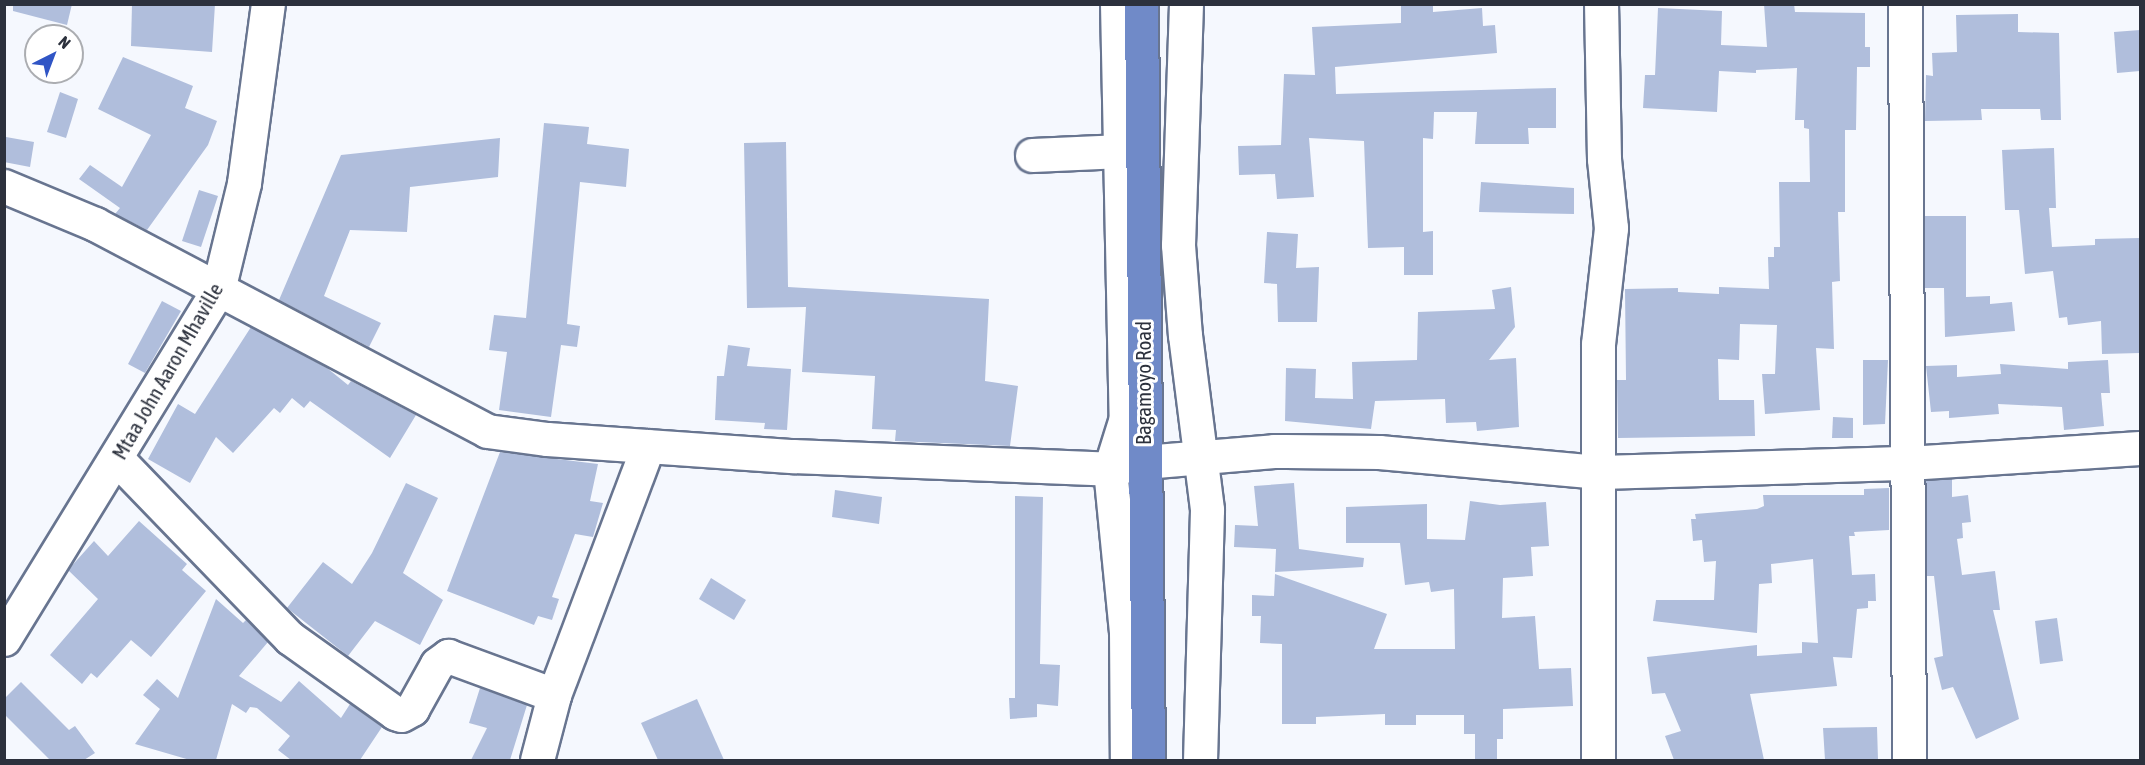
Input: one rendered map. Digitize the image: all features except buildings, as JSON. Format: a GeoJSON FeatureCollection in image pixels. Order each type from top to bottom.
{"type":"FeatureCollection","features":[{"type":"Feature","properties":{"kind":"highway","name":"Bagamoyo Road"},"geometry":{"type":"LineString","coordinates":[[1141,4],[1148,760]]}},
{"type":"Feature","properties":{"kind":"street","name":"Mtaa John Aaron Mhaville"},"geometry":{"type":"LineString","coordinates":[[4,639],[117,459],[218,290],[244,183],[268,4]]}},
{"type":"Feature","properties":{"kind":"street"},"geometry":{"type":"LineString","coordinates":[[1117,4],[1122,151],[1126,418],[1110,470],[1125,631],[1127,760]]}},
{"type":"Feature","properties":{"kind":"street"},"geometry":{"type":"LineString","coordinates":[[1186,4],[1179,245],[1185,335],[1207,510],[1200,760]]}},
{"type":"Feature","properties":{"kind":"street"},"geometry":{"type":"LineString","coordinates":[[1598,760],[1600,472],[1598,344],[1611,228],[1604,159],[1601,4]]}},
{"type":"Feature","properties":{"kind":"street"},"geometry":{"type":"LineString","coordinates":[[1905,4],[1909,760]]}},
{"type":"Feature","properties":{"kind":"street"},"geometry":{"type":"LineString","coordinates":[[1032,155],[1122,151]]}},
{"type":"Feature","properties":{"kind":"street"},"geometry":{"type":"LineString","coordinates":[[4,186],[94,224],[487,431],[648,446],[1110,470],[1144,462],[1202,459],[1274,451],[1379,452],[1600,472],[1908,463],[2140,448]]}},
{"type":"Feature","properties":{"kind":"street"},"geometry":{"type":"LineString","coordinates":[[537,760],[554,695],[648,446]]}},
{"type":"Feature","properties":{"kind":"street"},"geometry":{"type":"LineString","coordinates":[[117,459],[290,638],[395,713],[401,715],[412,709],[437,664],[448,656],[554,695]]}}]}
